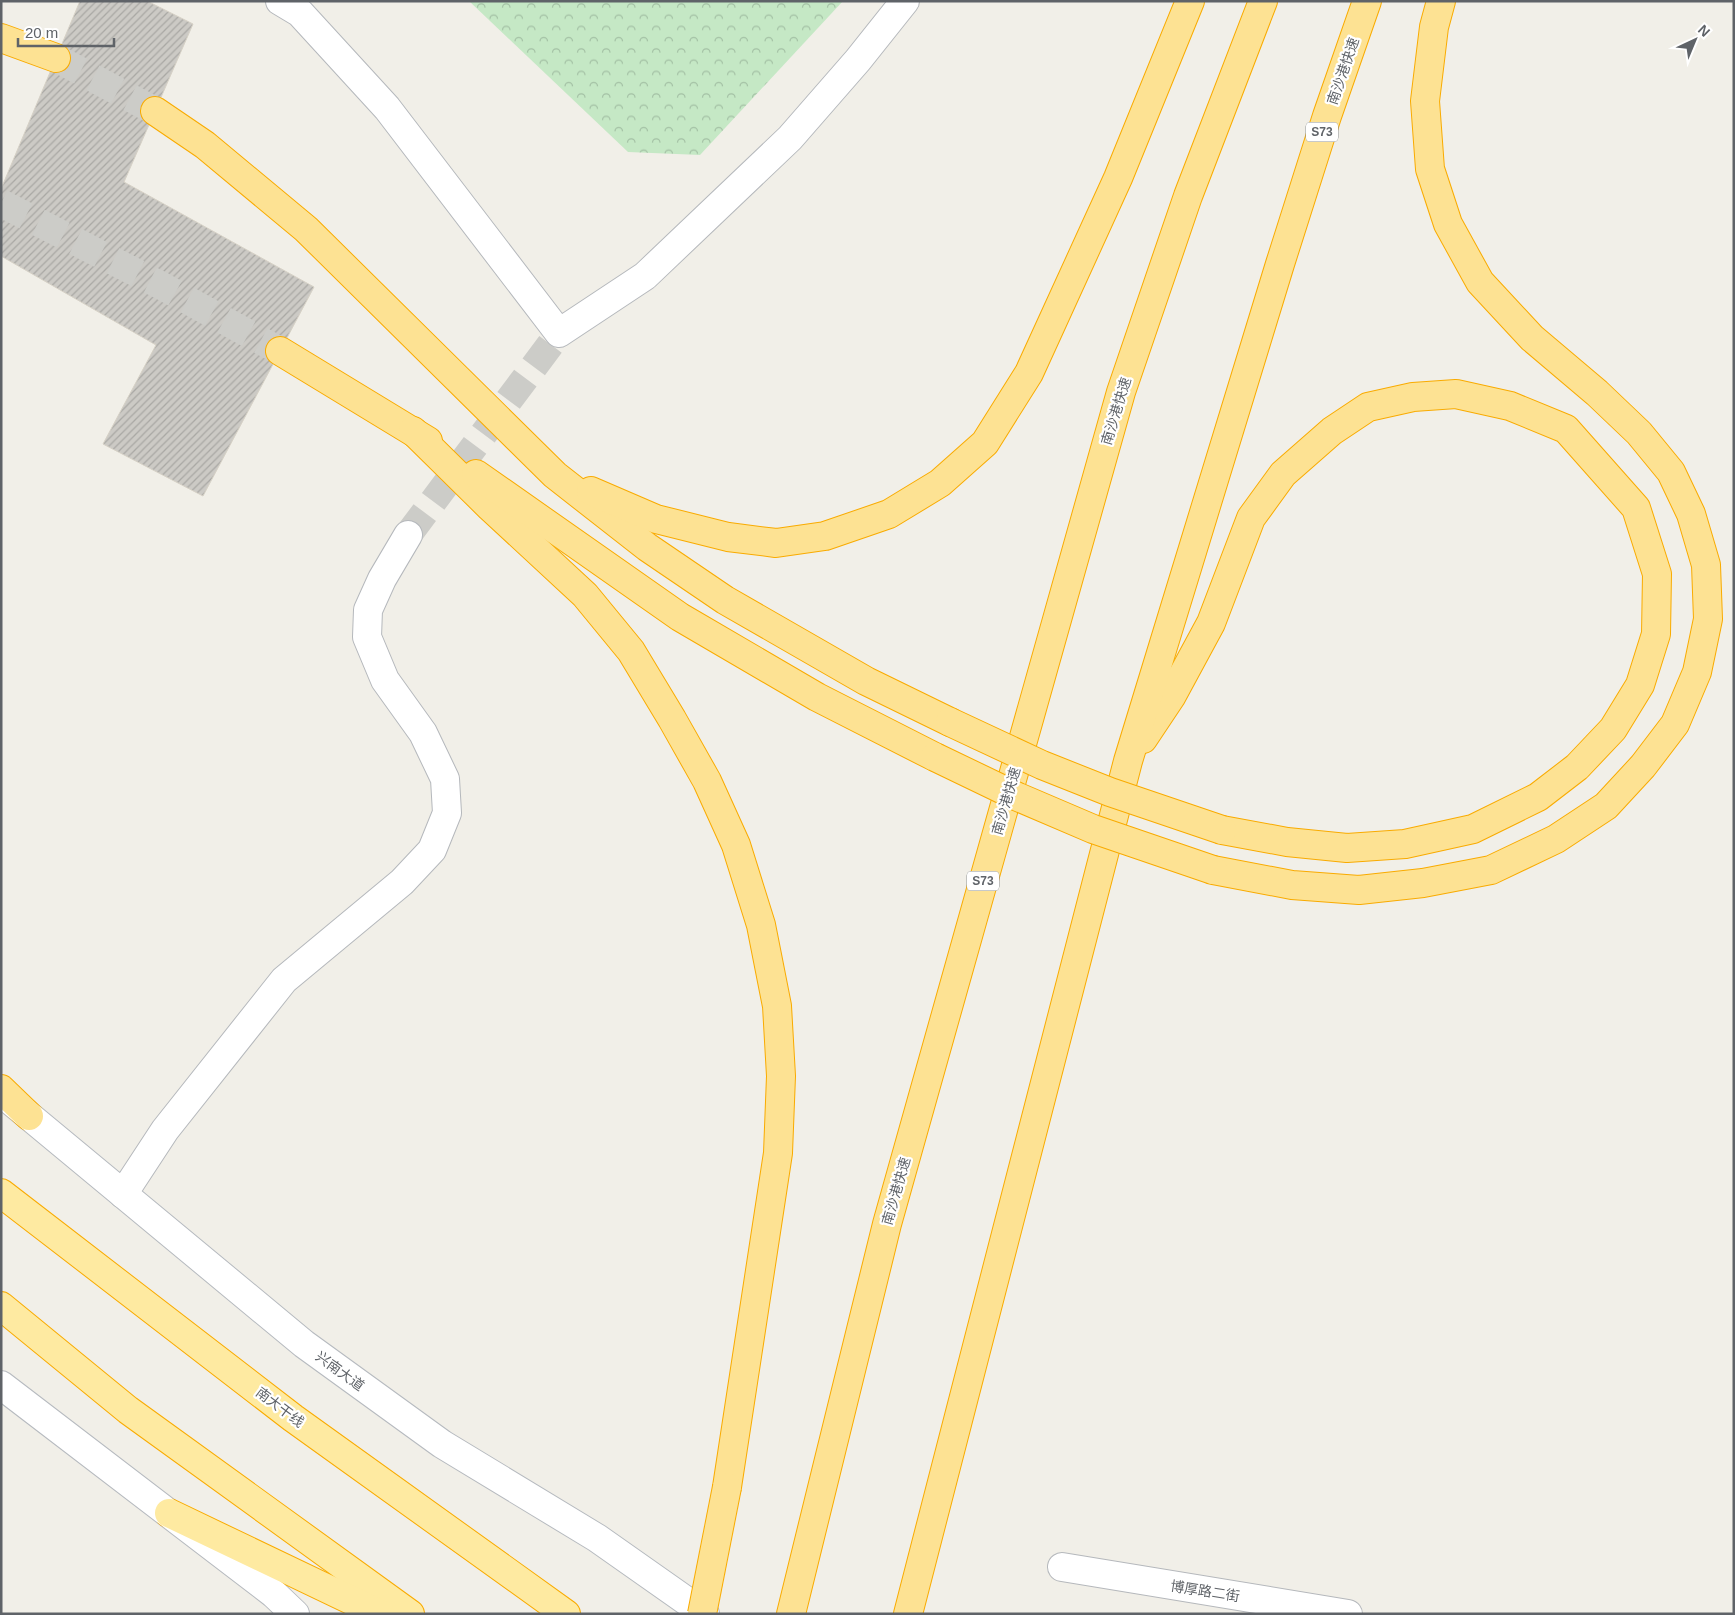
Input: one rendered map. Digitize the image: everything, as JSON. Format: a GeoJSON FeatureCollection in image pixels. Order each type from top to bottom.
{"type":"FeatureCollection","features":[{"type":"Feature","properties":{"kind":"highway"},"geometry":{"type":"LineString","coordinates":[[555,475],[656,518],[728,537],[776,543],[825,536],[889,514],[940,483],[985,443],[1028,373],[1118,178],[1190,1]]}},
{"type":"Feature","properties":{"kind":"highway","name":"南沙港快速"},"geometry":{"type":"LineString","coordinates":[[791,1614],[887,1224],[1121,392],[1188,196],[1262,1]]}},
{"type":"Feature","properties":{"kind":"highway","name":"南沙港快速"},"geometry":{"type":"LineString","coordinates":[[908,1614],[1128,761],[1280,264],[1327,116],[1367,1]]}},
{"type":"Feature","properties":{"kind":"highway"},"geometry":{"type":"LineString","coordinates":[[280,351],[413,431],[680,617],[818,697],[1018,797],[1093,829],[1213,870],[1292,885],[1359,890],[1423,883],[1491,870],[1556,839],[1606,806],[1643,766],[1675,724],[1697,672],[1708,620],[1706,565],[1691,514],[1671,472],[1639,433],[1532,338],[1480,282],[1448,224],[1430,169],[1425,101],[1434,27],[1441,1]]}},
{"type":"Feature","properties":{"kind":"highway"},"geometry":{"type":"LineString","coordinates":[[1,38],[56,58]]}},
{"type":"Feature","properties":{"kind":"highway"},"geometry":{"type":"LineString","coordinates":[[155,111],[205,145],[306,229],[555,475],[647,547],[724,600],[866,680],[1042,765],[1101,788],[1222,830],[1286,842],[1347,848],[1405,844],[1473,829],[1538,797],[1578,768],[1613,729],[1640,685],[1656,634],[1656,574],[1636,508],[1566,429],[1510,406],[1456,394],[1413,397],[1368,408],[1332,431],[1283,474],[1251,518],[1211,623],[1171,697],[1128,761]]}},
{"type":"Feature","properties":{"kind":"highway"},"geometry":{"type":"LineString","coordinates":[[413,431],[490,507],[584,595],[631,652],[707,781],[736,845],[761,925],[777,1006],[781,1076],[778,1153],[726,1487],[703,1614]]}},
{"type":"Feature","properties":{"kind":"highway"},"geometry":{"type":"LineString","coordinates":[[1,1089],[29,1116]]}},
{"type":"Feature","properties":{"kind":"highway","name":"南大干线"},"geometry":{"type":"LineString","coordinates":[[1,1193],[293,1418],[566,1614]]}},
{"type":"Feature","properties":{"kind":"highway"},"geometry":{"type":"LineString","coordinates":[[1,1306],[128,1410],[410,1614]]}},
{"type":"Feature","properties":{"kind":"highway"},"geometry":{"type":"LineString","coordinates":[[169,1513],[380,1614]]}},
{"type":"Feature","properties":{"kind":"street"},"geometry":{"type":"LineString","coordinates":[[280,1],[300,13],[387,108],[560,333],[645,276],[790,138],[858,60],[905,1]]}},
{"type":"Feature","properties":{"kind":"street"},"geometry":{"type":"LineString","coordinates":[[123,1194],[165,1130],[284,980],[402,882],[432,850],[447,813],[445,778],[423,733],[385,680],[367,637],[368,610],[382,579],[408,535]]}},
{"type":"Feature","properties":{"kind":"street","name":"兴南大道"},"geometry":{"type":"LineString","coordinates":[[1,1093],[304,1344],[442,1444],[597,1538],[703,1614]]}},
{"type":"Feature","properties":{"kind":"street"},"geometry":{"type":"LineString","coordinates":[[1,1385],[274,1594],[295,1614]]}},
{"type":"Feature","properties":{"kind":"street","name":"博厚路二街"},"geometry":{"type":"LineString","coordinates":[[1062,1567],[1348,1614]]}},
{"type":"Feature","properties":{"kind":"green space"},"geometry":{"type":"Polygon","coordinates":[[[469,1],[843,1],[700,155],[628,152],[469,1]]]}},
{"type":"Feature","properties":{"kind":"building"},"geometry":{"type":"Polygon","coordinates":[[[80,1],[147,1],[193,24],[124,182],[314,287],[203,496],[103,444],[156,345],[1,256],[1,189],[80,1]]]}},
{"type":"Feature","properties":{"kind":"tunnel"},"geometry":{"type":"LineString","coordinates":[[56,58],[155,111]]}},
{"type":"Feature","properties":{"kind":"tunnel"},"geometry":{"type":"LineString","coordinates":[[1,203],[162,286],[280,351]]}},
{"type":"Feature","properties":{"kind":"tunnel"},"geometry":{"type":"LineString","coordinates":[[408,535],[559,333]]}}]}
